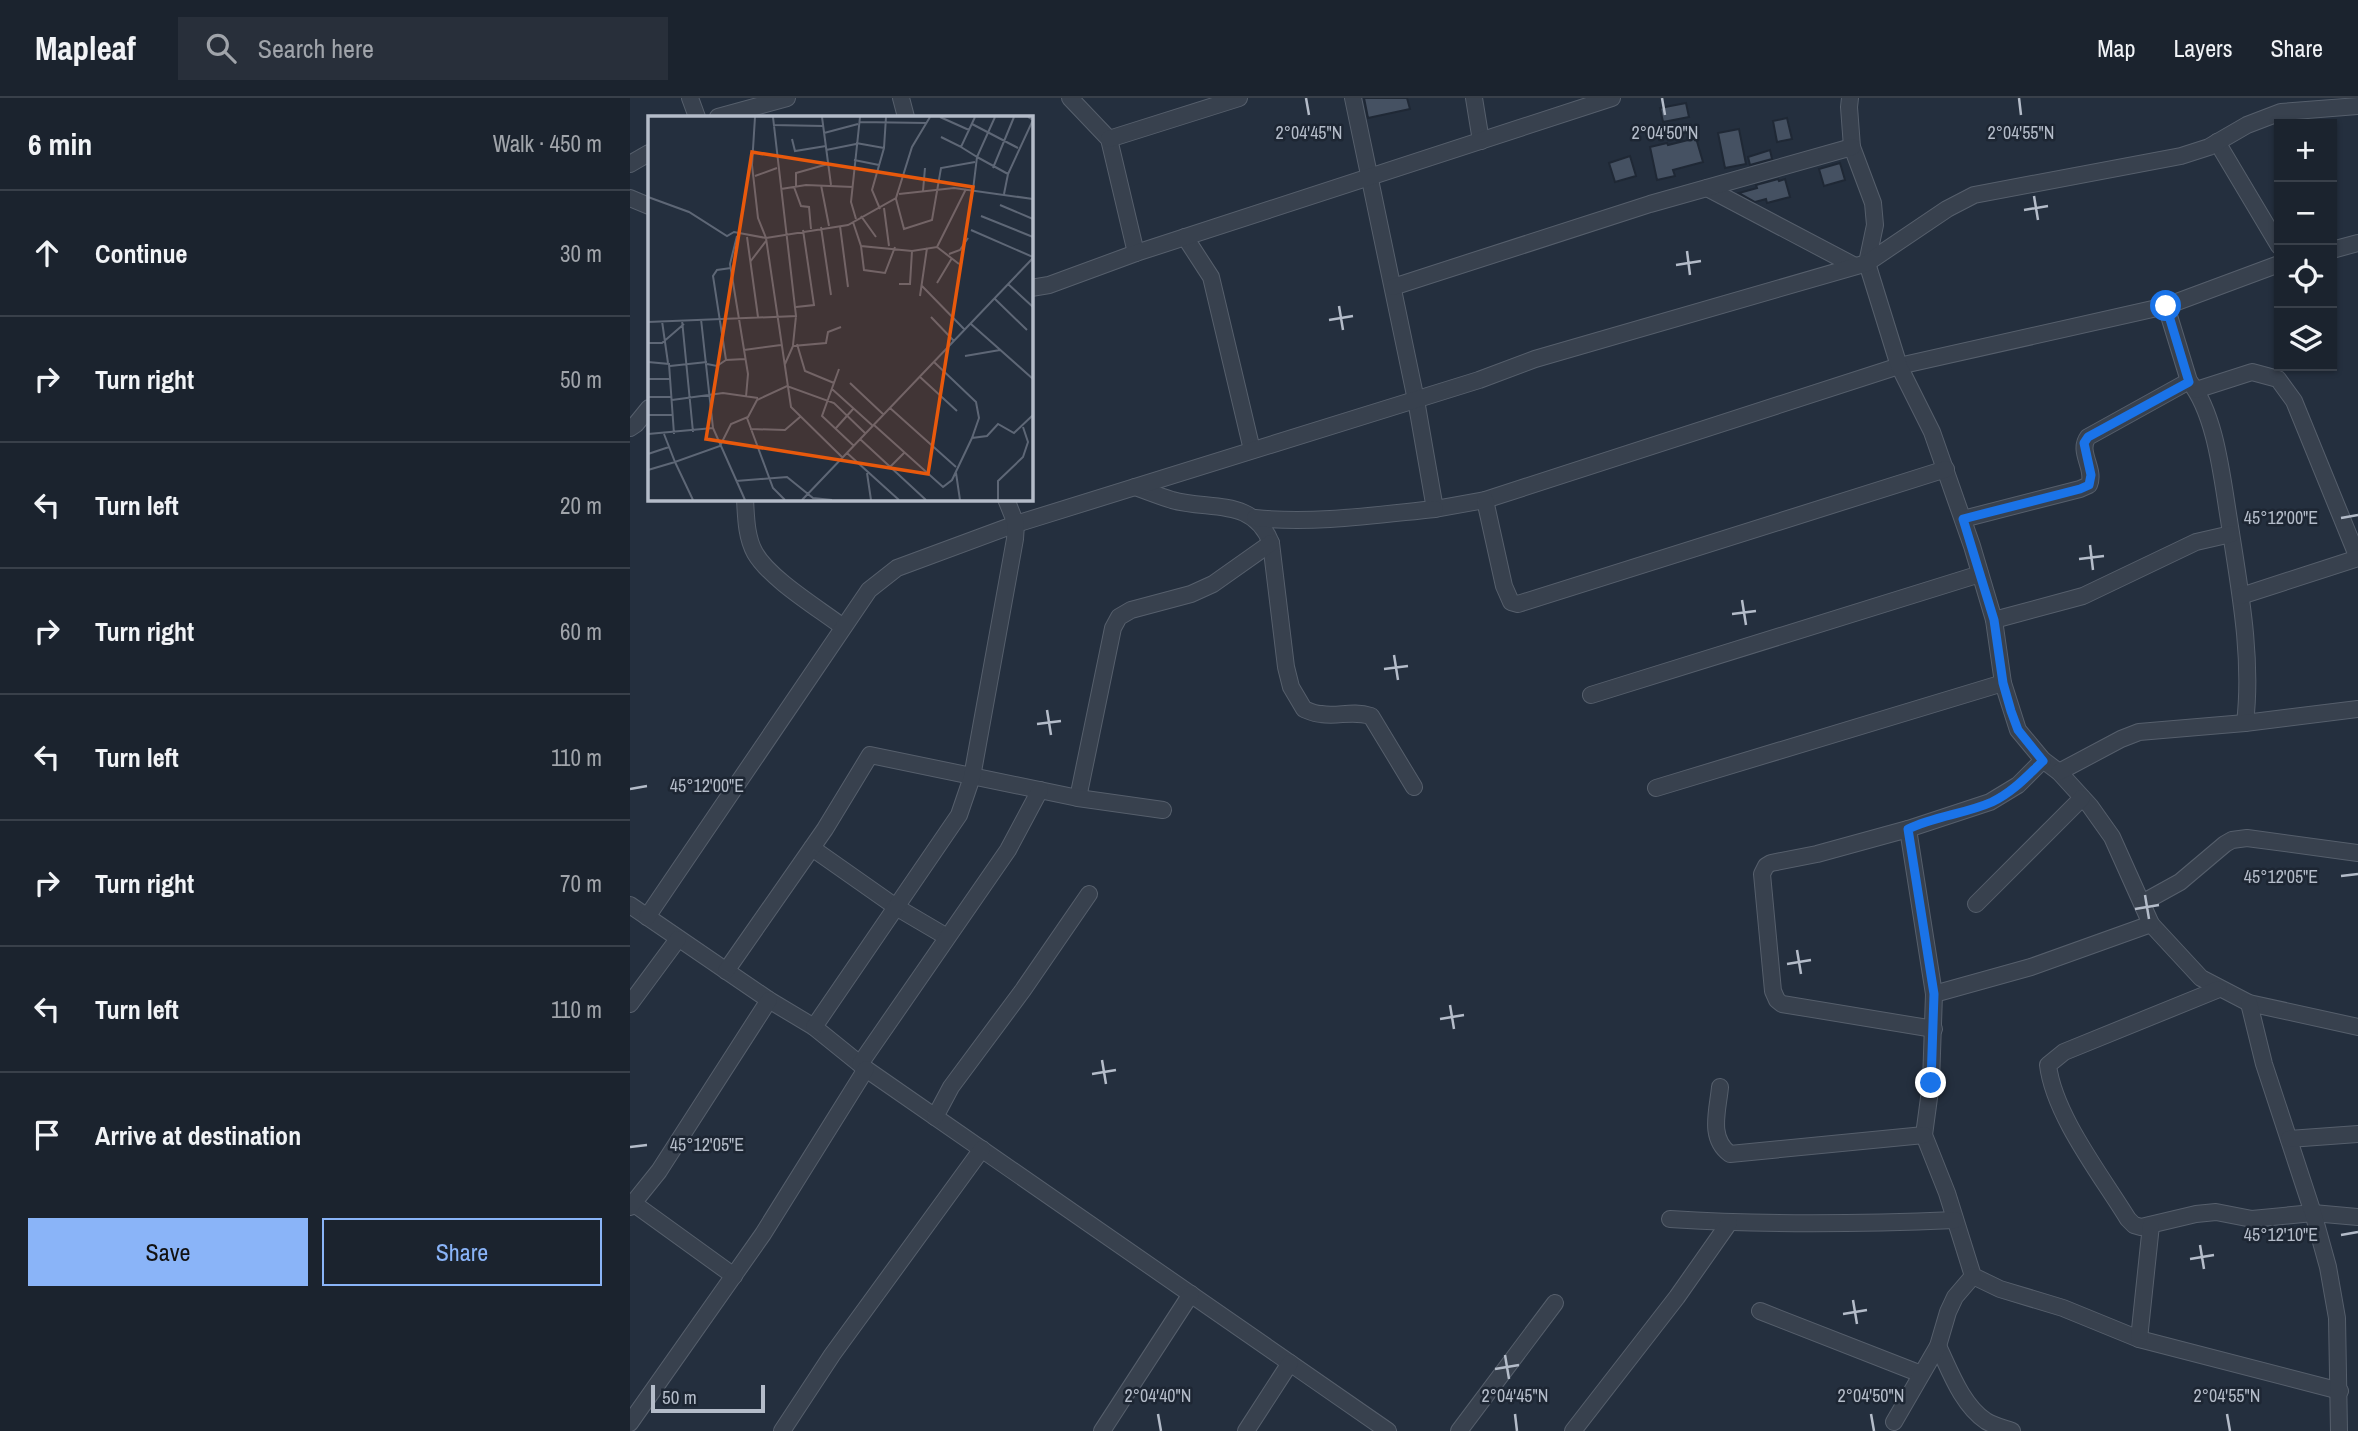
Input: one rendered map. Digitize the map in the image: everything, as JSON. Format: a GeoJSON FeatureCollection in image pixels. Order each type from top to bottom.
{"type":"FeatureCollection","features":[{"type":"Feature","properties":{"kind":"street"},"geometry":{"type":"LineString","coordinates":[[690,98],[697,116]]}},
{"type":"Feature","properties":{"kind":"street"},"geometry":{"type":"LineString","coordinates":[[722,116],[787,98]]}},
{"type":"Feature","properties":{"kind":"street"},"geometry":{"type":"LineString","coordinates":[[901,98],[906,116]]}},
{"type":"Feature","properties":{"kind":"street"},"geometry":{"type":"LineString","coordinates":[[1070,98],[1109,139],[1136,253]]}},
{"type":"Feature","properties":{"kind":"street"},"geometry":{"type":"LineString","coordinates":[[1109,139],[1239,98]]}},
{"type":"Feature","properties":{"kind":"street"},"geometry":{"type":"LineString","coordinates":[[1353,98],[1416,400],[1435,509]]}},
{"type":"Feature","properties":{"kind":"street"},"geometry":{"type":"LineString","coordinates":[[1474,98],[1481,141]]}},
{"type":"Feature","properties":{"kind":"street"},"geometry":{"type":"LineString","coordinates":[[1032,288],[1049,285],[1136,253],[1612,98]]}},
{"type":"Feature","properties":{"kind":"street"},"geometry":{"type":"LineString","coordinates":[[1850,98],[1852,146],[1873,203],[1874,225],[1861,264],[1899,366],[1932,432],[1963,519],[1994,620],[2003,683],[2018,730],[2043,761],[2059,772],[2082,798],[2112,837],[2151,924],[2201,978],[2249,1003],[2358,1027]]}},
{"type":"Feature","properties":{"kind":"street"},"geometry":{"type":"LineString","coordinates":[[647,917],[869,590],[897,568],[1016,524],[1479,380],[1535,359],[1861,264],[1947,209],[1974,195],[2181,156],[2281,112],[2358,106]]}},
{"type":"Feature","properties":{"kind":"street"},"geometry":{"type":"LineString","coordinates":[[2217,142],[2278,245]]}},
{"type":"Feature","properties":{"kind":"street"},"geometry":{"type":"LineString","coordinates":[[1393,287],[1650,204],[1852,146]]}},
{"type":"Feature","properties":{"kind":"street"},"geometry":{"type":"LineString","coordinates":[[630,164],[648,154]]}},
{"type":"Feature","properties":{"kind":"street"},"geometry":{"type":"LineString","coordinates":[[1707,188],[1861,264]]}},
{"type":"Feature","properties":{"kind":"street"},"geometry":{"type":"LineString","coordinates":[[630,198],[648,206]]}},
{"type":"Feature","properties":{"kind":"street"},"geometry":{"type":"LineString","coordinates":[[1185,237],[1211,277],[1252,450]]}},
{"type":"Feature","properties":{"kind":"street"},"geometry":{"type":"LineString","coordinates":[[2337,249],[2358,243]]}},
{"type":"Feature","properties":{"kind":"street"},"geometry":{"type":"LineString","coordinates":[[1135,487],[1173,500],[1239,510],[1255,518],[1286,521],[1317,521],[1435,509],[1485,500],[1899,366],[2166,306],[2274,266]]}},
{"type":"Feature","properties":{"kind":"street"},"geometry":{"type":"LineString","coordinates":[[2166,306],[2217,448],[2241,596],[2248,693],[2245,723]]}},
{"type":"Feature","properties":{"kind":"street"},"geometry":{"type":"LineString","coordinates":[[1963,519],[2089,485],[2091,475],[2084,443],[2088,437],[2193,386],[2252,372],[2278,379],[2294,401],[2358,558],[2241,596]]}},
{"type":"Feature","properties":{"kind":"street"},"geometry":{"type":"LineString","coordinates":[[630,428],[648,409]]}},
{"type":"Feature","properties":{"kind":"street"},"geometry":{"type":"LineString","coordinates":[[1485,500],[1504,586],[1511,602],[1518,604],[1946,469]]}},
{"type":"Feature","properties":{"kind":"street"},"geometry":{"type":"LineString","coordinates":[[745,500],[750,537],[754,551],[762,563],[775,576],[843,627]]}},
{"type":"Feature","properties":{"kind":"street"},"geometry":{"type":"LineString","coordinates":[[814,1027],[959,815],[972,777],[1016,524],[1006,500]]}},
{"type":"Feature","properties":{"kind":"street"},"geometry":{"type":"LineString","coordinates":[[1255,518],[1265,529],[1270,543],[1286,667],[1291,687],[1304,709],[1322,715],[1353,713],[1371,716],[1414,787]]}},
{"type":"Feature","properties":{"kind":"street"},"geometry":{"type":"LineString","coordinates":[[1994,620],[2083,596],[2196,542],[2231,534]]}},
{"type":"Feature","properties":{"kind":"street"},"geometry":{"type":"LineString","coordinates":[[1078,798],[1113,628],[1119,617],[1131,610],[1191,594],[1213,584],[1270,543]]}},
{"type":"Feature","properties":{"kind":"street"},"geometry":{"type":"LineString","coordinates":[[1591,695],[1980,574]]}},
{"type":"Feature","properties":{"kind":"street"},"geometry":{"type":"LineString","coordinates":[[1656,788],[2003,683]]}},
{"type":"Feature","properties":{"kind":"street"},"geometry":{"type":"LineString","coordinates":[[2059,772],[2139,732],[2245,723],[2358,709]]}},
{"type":"Feature","properties":{"kind":"street"},"geometry":{"type":"LineString","coordinates":[[726,971],[812,848],[870,755],[1078,798],[1163,810]]}},
{"type":"Feature","properties":{"kind":"street"},"geometry":{"type":"LineString","coordinates":[[1934,1029],[1782,1004],[1777,1000],[1773,991],[1762,874],[1771,863],[1817,854],[1908,829],[1990,802],[2018,785],[2043,761]]}},
{"type":"Feature","properties":{"kind":"street"},"geometry":{"type":"LineString","coordinates":[[630,1423],[763,1234],[863,1067],[947,937],[1008,850],[1040,790]]}},
{"type":"Feature","properties":{"kind":"street"},"geometry":{"type":"LineString","coordinates":[[1976,904],[2082,798]]}},
{"type":"Feature","properties":{"kind":"street"},"geometry":{"type":"LineString","coordinates":[[1908,829],[1934,994],[1931,1083],[1924,1135],[1973,1276],[2000,1289],[2063,1308],[2139,1339],[2340,1391]]}},
{"type":"Feature","properties":{"kind":"street"},"geometry":{"type":"LineString","coordinates":[[2142,902],[2180,882],[2232,840],[2247,838],[2358,853]]}},
{"type":"Feature","properties":{"kind":"street"},"geometry":{"type":"LineString","coordinates":[[812,848],[897,907],[947,937]]}},
{"type":"Feature","properties":{"kind":"street"},"geometry":{"type":"LineString","coordinates":[[935,1117],[951,1087],[1023,990],[1089,894]]}},
{"type":"Feature","properties":{"kind":"street"},"geometry":{"type":"LineString","coordinates":[[630,905],[769,1000],[814,1027],[863,1067],[1388,1431]]}},
{"type":"Feature","properties":{"kind":"street"},"geometry":{"type":"LineString","coordinates":[[1934,994],[2031,967],[2151,924]]}},
{"type":"Feature","properties":{"kind":"street"},"geometry":{"type":"LineString","coordinates":[[630,1004],[678,939]]}},
{"type":"Feature","properties":{"kind":"street"},"geometry":{"type":"LineString","coordinates":[[2219,989],[2064,1052],[2048,1065],[2059,1106],[2134,1225],[2151,1225],[2216,1212],[2252,1219],[2313,1213],[2358,1217]]}},
{"type":"Feature","properties":{"kind":"street"},"geometry":{"type":"LineString","coordinates":[[734,1276],[632,1205],[659,1171],[769,1000]]}},
{"type":"Feature","properties":{"kind":"street"},"geometry":{"type":"LineString","coordinates":[[2249,1003],[2264,1064],[2328,1267],[2337,1318],[2339,1431]]}},
{"type":"Feature","properties":{"kind":"street"},"geometry":{"type":"LineString","coordinates":[[1720,1087],[1716,1134],[1721,1147],[1730,1154],[1924,1135]]}},
{"type":"Feature","properties":{"kind":"street"},"geometry":{"type":"LineString","coordinates":[[2289,1139],[2358,1134]]}},
{"type":"Feature","properties":{"kind":"street"},"geometry":{"type":"LineString","coordinates":[[782,1431],[832,1355],[982,1149]]}},
{"type":"Feature","properties":{"kind":"street"},"geometry":{"type":"LineString","coordinates":[[1670,1219],[1729,1223],[1895,1223],[1955,1220]]}},
{"type":"Feature","properties":{"kind":"street"},"geometry":{"type":"LineString","coordinates":[[1573,1431],[1677,1297],[1729,1223]]}},
{"type":"Feature","properties":{"kind":"street"},"geometry":{"type":"LineString","coordinates":[[2139,1339],[2151,1225]]}},
{"type":"Feature","properties":{"kind":"street"},"geometry":{"type":"LineString","coordinates":[[1894,1422],[1938,1346],[1955,1297],[1973,1276]]}},
{"type":"Feature","properties":{"kind":"street"},"geometry":{"type":"LineString","coordinates":[[1102,1431],[1191,1294]]}},
{"type":"Feature","properties":{"kind":"street"},"geometry":{"type":"LineString","coordinates":[[1459,1431],[1555,1303]]}},
{"type":"Feature","properties":{"kind":"street"},"geometry":{"type":"LineString","coordinates":[[1759,1311],[1922,1374]]}},
{"type":"Feature","properties":{"kind":"street"},"geometry":{"type":"LineString","coordinates":[[1938,1346],[1965,1399],[1976,1413],[1987,1422],[2012,1431]]}},
{"type":"Feature","properties":{"kind":"street"},"geometry":{"type":"LineString","coordinates":[[1246,1431],[1290,1363]]}},
{"type":"Feature","properties":{"kind":"building"},"geometry":{"type":"Polygon","coordinates":[[[1364,98],[1407,98],[1410,109],[1368,118],[1364,98]]]}},
{"type":"Feature","properties":{"kind":"building"},"geometry":{"type":"Polygon","coordinates":[[[1686,103],[1689,117],[1663,122],[1660,108],[1686,103]]]}},
{"type":"Feature","properties":{"kind":"building"},"geometry":{"type":"Polygon","coordinates":[[[1787,118],[1792,139],[1777,142],[1773,121],[1787,118]]]}},
{"type":"Feature","properties":{"kind":"building"},"geometry":{"type":"Polygon","coordinates":[[[1739,129],[1746,164],[1725,168],[1718,133],[1739,129]]]}},
{"type":"Feature","properties":{"kind":"building"},"geometry":{"type":"Polygon","coordinates":[[[1696,138],[1703,162],[1673,170],[1675,176],[1657,180],[1650,147],[1696,138]]]}},
{"type":"Feature","properties":{"kind":"building"},"geometry":{"type":"Polygon","coordinates":[[[1770,150],[1772,159],[1750,165],[1748,157],[1770,150]]]}},
{"type":"Feature","properties":{"kind":"building"},"geometry":{"type":"Polygon","coordinates":[[[1630,156],[1636,176],[1615,182],[1609,163],[1630,156]]]}},
{"type":"Feature","properties":{"kind":"building"},"geometry":{"type":"Polygon","coordinates":[[[1840,163],[1845,180],[1824,186],[1819,169],[1840,163]]]}},
{"type":"Feature","properties":{"kind":"building"},"geometry":{"type":"Polygon","coordinates":[[[1785,179],[1790,197],[1767,203],[1766,199],[1755,202],[1739,193],[1757,188],[1756,185],[1785,179]]]}},
{"type":"Feature","properties":{"kind":"route"},"geometry":{"type":"LineString","coordinates":[[1931,1083],[1934,994],[1908,829],[1990,802],[2006,794],[2043,761],[2018,730],[2011,711],[2003,683],[1988,594],[1963,519],[2089,485],[2091,475],[2084,449],[2088,437],[2189,382],[2166,306]]}}]}
